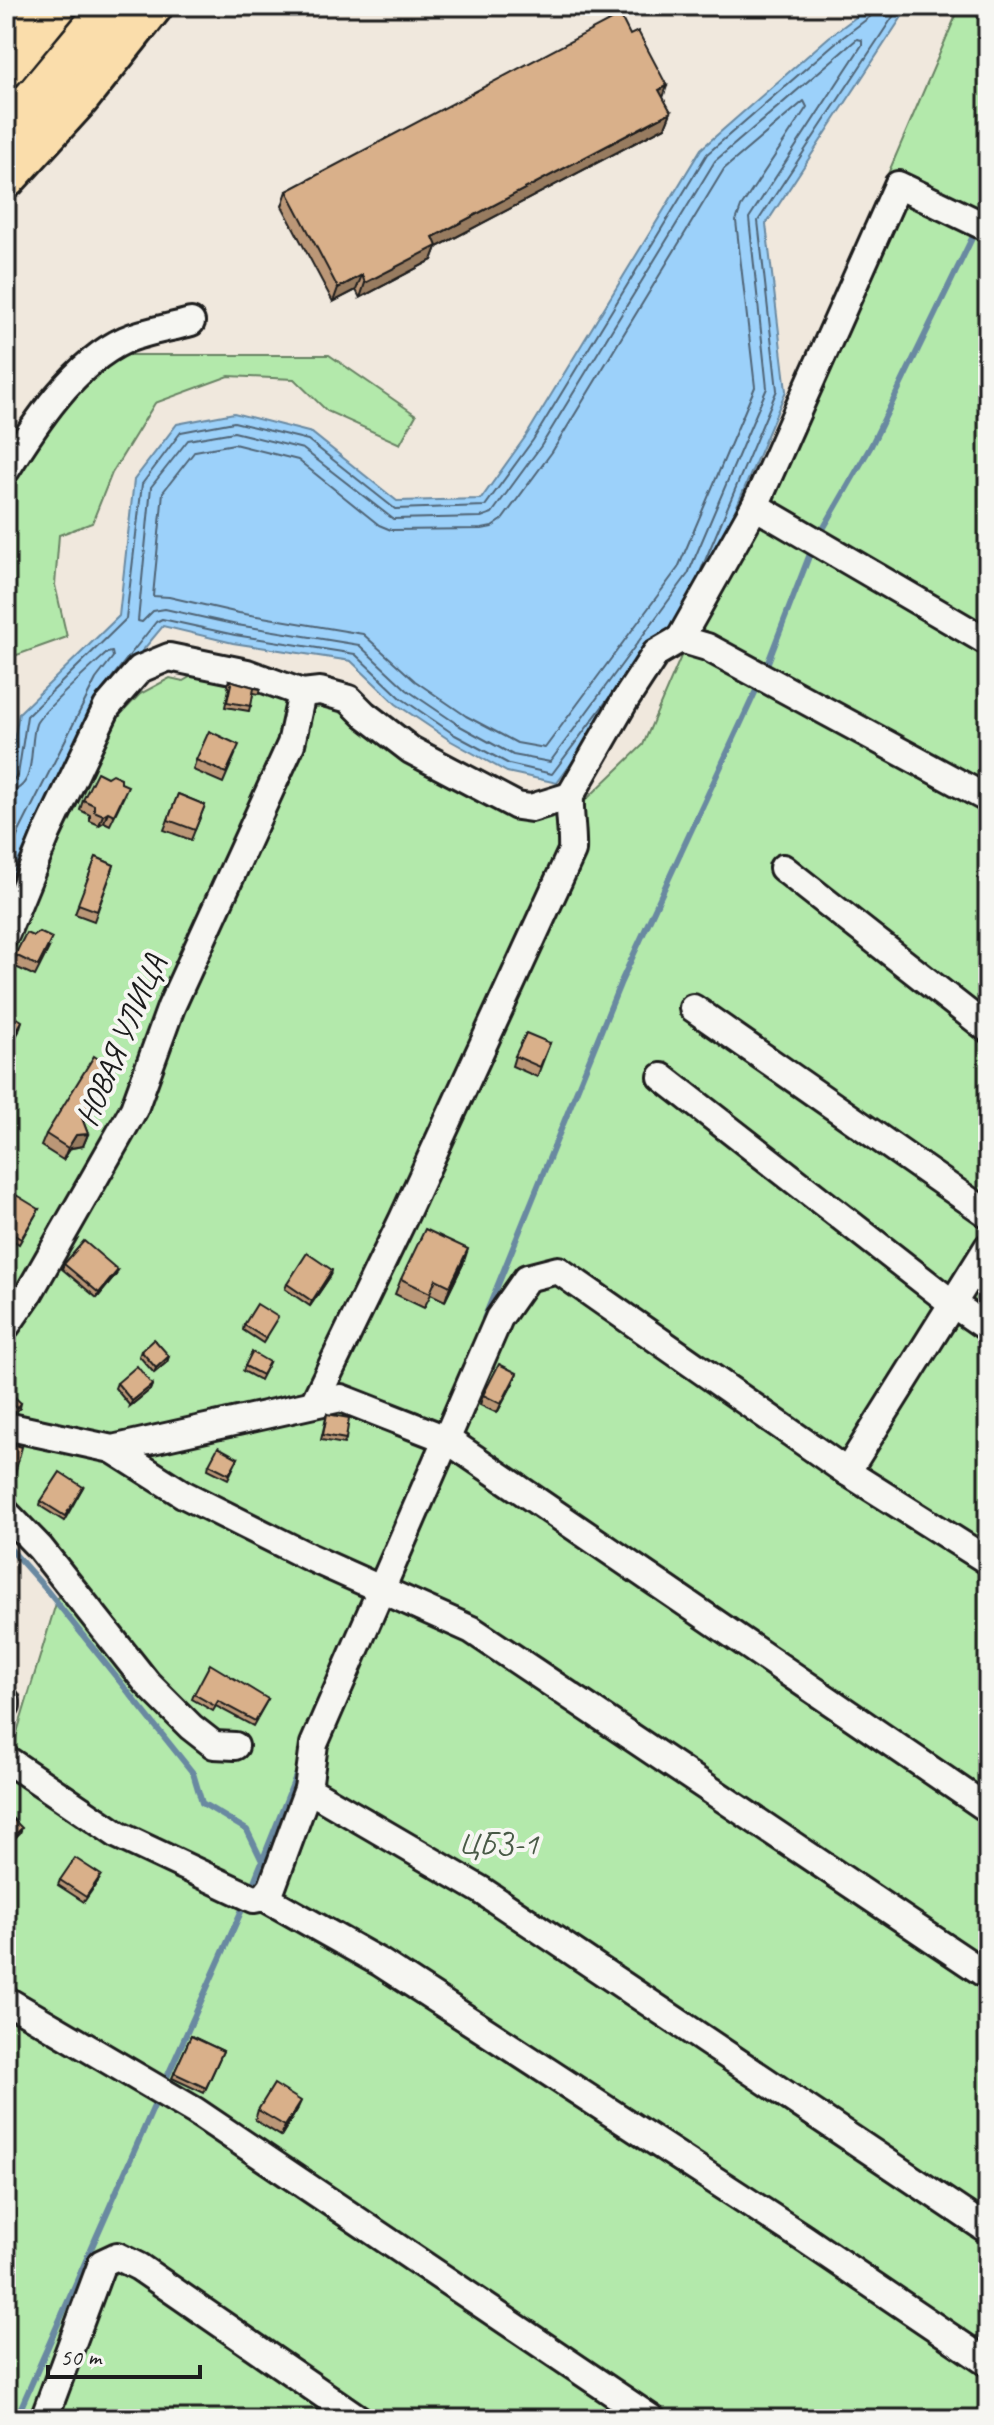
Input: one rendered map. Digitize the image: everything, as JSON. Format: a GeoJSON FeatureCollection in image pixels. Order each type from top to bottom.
{"type":"FeatureCollection","features":[{"type":"Feature","properties":{"kind":"highway"},"geometry":{"type":"LineString","coordinates":[[6,20],[17,6]]}},
{"type":"Feature","properties":{"kind":"highway"},"geometry":{"type":"LineString","coordinates":[[6,68],[57,6]]}},
{"type":"Feature","properties":{"kind":"highway"},"geometry":{"type":"LineString","coordinates":[[6,131],[110,6]]}},
{"type":"Feature","properties":{"kind":"highway"},"geometry":{"type":"LineString","coordinates":[[6,179],[79,99],[153,6]]}},
{"type":"Feature","properties":{"kind":"street"},"geometry":{"type":"LineString","coordinates":[[314,1403],[403,1219],[572,851],[570,796],[656,653],[680,639],[755,506],[898,185],[988,228]]}},
{"type":"Feature","properties":{"kind":"street"},"geometry":{"type":"LineString","coordinates":[[6,470],[34,426],[86,366],[125,340],[191,322]]}},
{"type":"Feature","properties":{"kind":"street"},"geometry":{"type":"LineString","coordinates":[[755,506],[988,642]]}},
{"type":"Feature","properties":{"kind":"street"},"geometry":{"type":"LineString","coordinates":[[680,639],[707,647],[988,799]]}},
{"type":"Feature","properties":{"kind":"street"},"geometry":{"type":"LineString","coordinates":[[6,933],[47,833],[107,707],[140,669],[169,657],[247,673],[302,693],[320,691],[349,699],[411,750],[517,806],[531,808],[570,796]]}},
{"type":"Feature","properties":{"kind":"street","name":"НОВАЯ УЛИЦА"},"geometry":{"type":"LineString","coordinates":[[6,1326],[29,1293],[134,1109],[171,1007],[291,744],[302,693]]}},
{"type":"Feature","properties":{"kind":"street"},"geometry":{"type":"LineString","coordinates":[[783,868],[988,1029]]}},
{"type":"Feature","properties":{"kind":"street"},"geometry":{"type":"LineString","coordinates":[[693,1008],[988,1214]]}},
{"type":"Feature","properties":{"kind":"street"},"geometry":{"type":"LineString","coordinates":[[662,1077],[988,1328]]}},
{"type":"Feature","properties":{"kind":"street"},"geometry":{"type":"LineString","coordinates":[[847,1472],[988,1247]]}},
{"type":"Feature","properties":{"kind":"street"},"geometry":{"type":"LineString","coordinates":[[6,1759],[118,1835],[254,1899],[264,1897],[272,1887],[308,1789],[314,1744],[499,1318],[527,1278],[558,1270],[847,1472],[988,1561]]}},
{"type":"Feature","properties":{"kind":"street"},"geometry":{"type":"LineString","coordinates":[[112,1449],[341,1398],[446,1439],[988,1809]]}},
{"type":"Feature","properties":{"kind":"street"},"geometry":{"type":"LineString","coordinates":[[6,1426],[112,1449],[183,1494],[309,1557],[472,1630],[988,1976]]}},
{"type":"Feature","properties":{"kind":"street"},"geometry":{"type":"LineString","coordinates":[[6,1513],[40,1548],[147,1683],[191,1727],[214,1745],[235,1746]]}},
{"type":"Feature","properties":{"kind":"street"},"geometry":{"type":"LineString","coordinates":[[308,1789],[481,1890],[988,2230]]}},
{"type":"Feature","properties":{"kind":"street"},"geometry":{"type":"LineString","coordinates":[[264,1897],[394,1971],[802,2237],[988,2363]]}},
{"type":"Feature","properties":{"kind":"street"},"geometry":{"type":"LineString","coordinates":[[6,2000],[195,2111],[652,2419]]}},
{"type":"Feature","properties":{"kind":"street"},"geometry":{"type":"LineString","coordinates":[[44,2419],[102,2263],[117,2256],[139,2267],[359,2419]]}},
{"type":"Feature","properties":{"kind":"green space","name":"ЦБЗ-1"},"geometry":{"type":"Polygon","coordinates":[[[960,6],[988,6],[988,2419],[6,2419],[6,1769],[60,1590],[6,1511],[6,957],[90,765],[121,714],[140,694],[170,678],[183,681],[215,662],[342,686],[466,769],[566,819],[643,745],[960,6]]]}},
{"type":"Feature","properties":{"kind":"green space"},"geometry":{"type":"Polygon","coordinates":[[[114,355],[329,355],[416,415],[400,444],[327,411],[294,379],[229,376],[155,403],[112,473],[92,523],[59,535],[55,585],[67,637],[11,657],[6,664],[6,486],[57,410],[114,355]]]}},
{"type":"Feature","properties":{"kind":"water"},"geometry":{"type":"Polygon","coordinates":[[[871,6],[909,6],[766,224],[786,391],[704,583],[557,783],[507,772],[451,741],[396,704],[351,661],[233,643],[163,626],[112,687],[6,910],[6,786],[19,713],[119,616],[134,480],[177,424],[234,413],[312,433],[397,501],[481,499],[526,436],[701,149],[829,37],[871,6]]]}},
{"type":"Feature","properties":{"kind":"building"},"geometry":{"type":"Polygon","coordinates":[[[620,15],[630,35],[638,31],[667,86],[659,90],[671,112],[433,237],[437,246],[365,283],[362,275],[338,288],[287,191],[620,15]]]}},
{"type":"Feature","properties":{"kind":"building"},"geometry":{"type":"Polygon","coordinates":[[[229,680],[261,689],[254,688],[251,706],[227,702],[229,680]]]}},
{"type":"Feature","properties":{"kind":"building"},"geometry":{"type":"Polygon","coordinates":[[[209,731],[239,745],[226,773],[196,760],[209,731]]]}},
{"type":"Feature","properties":{"kind":"building"},"geometry":{"type":"Polygon","coordinates":[[[97,772],[107,777],[112,774],[121,778],[121,783],[128,786],[114,815],[94,811],[94,805],[83,800],[97,772]]]}},
{"type":"Feature","properties":{"kind":"building"},"geometry":{"type":"Polygon","coordinates":[[[178,794],[205,805],[195,830],[168,820],[178,794]]]}},
{"type":"Feature","properties":{"kind":"building"},"geometry":{"type":"Polygon","coordinates":[[[96,857],[114,865],[97,911],[78,904],[96,857]]]}},
{"type":"Feature","properties":{"kind":"building"},"geometry":{"type":"Polygon","coordinates":[[[39,932],[52,938],[38,966],[15,955],[26,933],[33,936],[39,932]]]}},
{"type":"Feature","properties":{"kind":"building"},"geometry":{"type":"Polygon","coordinates":[[[6,1011],[22,1021],[10,1043],[6,1041],[6,1011]]]}},
{"type":"Feature","properties":{"kind":"building"},"geometry":{"type":"Polygon","coordinates":[[[526,1033],[550,1043],[540,1067],[515,1056],[526,1033]]]}},
{"type":"Feature","properties":{"kind":"building"},"geometry":{"type":"Polygon","coordinates":[[[94,1056],[114,1069],[82,1118],[88,1134],[76,1135],[68,1148],[46,1134],[94,1056]]]}},
{"type":"Feature","properties":{"kind":"building"},"geometry":{"type":"Polygon","coordinates":[[[16,1195],[39,1209],[21,1239],[6,1230],[6,1212],[16,1195]]]}},
{"type":"Feature","properties":{"kind":"building"},"geometry":{"type":"Polygon","coordinates":[[[425,1229],[468,1249],[450,1286],[436,1279],[430,1293],[401,1279],[425,1229]]]}},
{"type":"Feature","properties":{"kind":"building"},"geometry":{"type":"Polygon","coordinates":[[[84,1241],[118,1270],[99,1293],[64,1264],[84,1241]]]}},
{"type":"Feature","properties":{"kind":"building"},"geometry":{"type":"Polygon","coordinates":[[[307,1253],[332,1270],[312,1301],[287,1284],[307,1253]]]}},
{"type":"Feature","properties":{"kind":"building"},"geometry":{"type":"Polygon","coordinates":[[[257,1304],[278,1317],[265,1338],[244,1325],[257,1304]]]}},
{"type":"Feature","properties":{"kind":"building"},"geometry":{"type":"Polygon","coordinates":[[[154,1339],[169,1356],[156,1368],[141,1351],[154,1339]]]}},
{"type":"Feature","properties":{"kind":"building"},"geometry":{"type":"Polygon","coordinates":[[[252,1352],[269,1362],[262,1375],[245,1366],[252,1352]]]}},
{"type":"Feature","properties":{"kind":"building"},"geometry":{"type":"Polygon","coordinates":[[[499,1364],[517,1373],[501,1404],[483,1395],[499,1364]]]}},
{"type":"Feature","properties":{"kind":"building"},"geometry":{"type":"Polygon","coordinates":[[[137,1366],[152,1385],[132,1401],[117,1383],[137,1366]]]}},
{"type":"Feature","properties":{"kind":"building"},"geometry":{"type":"Polygon","coordinates":[[[6,1389],[21,1403],[18,1407],[6,1406],[6,1389]]]}},
{"type":"Feature","properties":{"kind":"building"},"geometry":{"type":"Polygon","coordinates":[[[327,1414],[349,1418],[346,1439],[323,1435],[327,1414]]]}},
{"type":"Feature","properties":{"kind":"building"},"geometry":{"type":"Polygon","coordinates":[[[6,1442],[22,1447],[14,1477],[6,1475],[6,1442]]]}},
{"type":"Feature","properties":{"kind":"building"},"geometry":{"type":"Polygon","coordinates":[[[218,1447],[238,1458],[229,1474],[209,1464],[218,1447]]]}},
{"type":"Feature","properties":{"kind":"building"},"geometry":{"type":"Polygon","coordinates":[[[60,1472],[83,1487],[65,1516],[41,1501],[60,1472]]]}},
{"type":"Feature","properties":{"kind":"building"},"geometry":{"type":"Polygon","coordinates":[[[210,1664],[268,1699],[255,1721],[218,1701],[215,1706],[194,1694],[210,1664]]]}},
{"type":"Feature","properties":{"kind":"building"},"geometry":{"type":"Polygon","coordinates":[[[6,1812],[22,1828],[6,1843],[6,1812]]]}},
{"type":"Feature","properties":{"kind":"building"},"geometry":{"type":"Polygon","coordinates":[[[75,1858],[101,1875],[86,1897],[60,1880],[75,1858]]]}},
{"type":"Feature","properties":{"kind":"building"},"geometry":{"type":"Polygon","coordinates":[[[191,2036],[223,2051],[206,2088],[174,2073],[191,2036]]]}},
{"type":"Feature","properties":{"kind":"building"},"geometry":{"type":"Polygon","coordinates":[[[274,2084],[301,2101],[285,2126],[258,2110],[274,2084]]]}},
{"type":"Feature","properties":{"kind":"waterway"},"geometry":{"type":"LineString","coordinates":[[819,536],[871,446],[976,230]]}},
{"type":"Feature","properties":{"kind":"waterway"},"geometry":{"type":"LineString","coordinates":[[765,670],[813,546]]}},
{"type":"Feature","properties":{"kind":"waterway"},"geometry":{"type":"LineString","coordinates":[[484,1319],[620,984],[759,684]]}},
{"type":"Feature","properties":{"kind":"waterway"},"geometry":{"type":"LineString","coordinates":[[6,1544],[193,1773],[202,1803],[247,1830],[263,1863]]}},
{"type":"Feature","properties":{"kind":"waterway"},"geometry":{"type":"LineString","coordinates":[[251,1889],[300,1766]]}},
{"type":"Feature","properties":{"kind":"waterway"},"geometry":{"type":"LineString","coordinates":[[163,2086],[245,1903]]}},
{"type":"Feature","properties":{"kind":"waterway"},"geometry":{"type":"LineString","coordinates":[[16,2419],[158,2097]]}}]}
